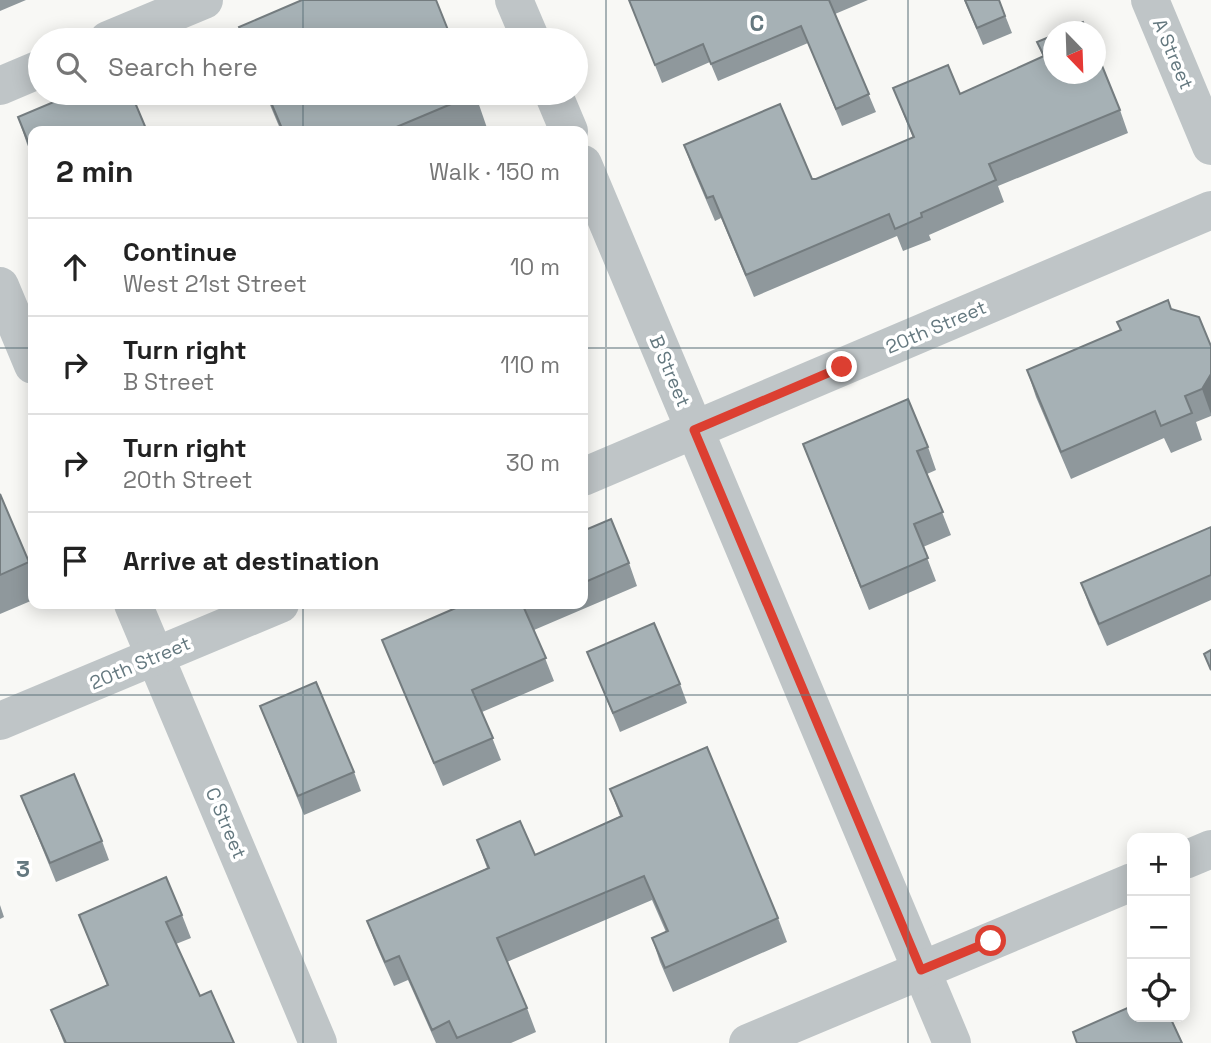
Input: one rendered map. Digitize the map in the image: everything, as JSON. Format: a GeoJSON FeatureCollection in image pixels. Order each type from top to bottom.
{"type":"FeatureCollection","features":[{"type":"Feature","properties":{"kind":"street"},"geometry":{"type":"LineString","coordinates":[[137,28],[204,0]]}},
{"type":"Feature","properties":{"kind":"street"},"geometry":{"type":"LineString","coordinates":[[514,0],[526,28]]}},
{"type":"Feature","properties":{"kind":"street","name":"A Street"},"geometry":{"type":"LineString","coordinates":[[1150,0],[1211,146]]}},
{"type":"Feature","properties":{"kind":"street"},"geometry":{"type":"LineString","coordinates":[[0,86],[28,74]]}},
{"type":"Feature","properties":{"kind":"street"},"geometry":{"type":"LineString","coordinates":[[558,105],[567,126]]}},
{"type":"Feature","properties":{"kind":"street","name":"B Street"},"geometry":{"type":"LineString","coordinates":[[588,176],[952,1043]]}},
{"type":"Feature","properties":{"kind":"street","name":"20th Street"},"geometry":{"type":"LineString","coordinates":[[588,475],[1211,210]]}},
{"type":"Feature","properties":{"kind":"street"},"geometry":{"type":"LineString","coordinates":[[0,286],[28,353]]}},
{"type":"Feature","properties":{"kind":"street","name":"C Street"},"geometry":{"type":"LineString","coordinates":[[135,609],[318,1043]]}},
{"type":"Feature","properties":{"kind":"street","name":"20th Street"},"geometry":{"type":"LineString","coordinates":[[0,721],[269,609]]}},
{"type":"Feature","properties":{"kind":"street"},"geometry":{"type":"LineString","coordinates":[[1190,858],[1211,849]]}},
{"type":"Feature","properties":{"kind":"street"},"geometry":{"type":"LineString","coordinates":[[747,1043],[1127,884]]}},
{"type":"Feature","properties":{"kind":"building"},"geometry":{"type":"Polygon","coordinates":[[[302,0],[436,0],[447,28],[239,28],[302,0]]]}},
{"type":"Feature","properties":{"kind":"building"},"geometry":{"type":"Polygon","coordinates":[[[629,0],[829,0],[869,94],[836,109],[801,26],[711,64],[703,44],[655,65],[629,0]]]}},
{"type":"Feature","properties":{"kind":"building"},"geometry":{"type":"Polygon","coordinates":[[[965,0],[999,0],[1005,16],[977,28],[965,0]]]}},
{"type":"Feature","properties":{"kind":"building"},"geometry":{"type":"Polygon","coordinates":[[[1043,40],[1043,54],[1037,42],[1043,40]]]}},
{"type":"Feature","properties":{"kind":"building"},"geometry":{"type":"Polygon","coordinates":[[[1043,56],[1043,84],[1106,84],[1106,76],[1120,110],[989,164],[996,180],[921,213],[922,217],[895,229],[889,214],[746,275],[713,196],[707,198],[684,145],[780,104],[812,179],[816,179],[914,137],[893,88],[948,65],[960,94],[1043,56]]]}},
{"type":"Feature","properties":{"kind":"building"},"geometry":{"type":"Polygon","coordinates":[[[46,105],[136,105],[145,126],[28,126],[28,142],[18,117],[46,105]]]}},
{"type":"Feature","properties":{"kind":"building"},"geometry":{"type":"Polygon","coordinates":[[[272,105],[449,105],[399,126],[281,126],[272,105]]]}},
{"type":"Feature","properties":{"kind":"building"},"geometry":{"type":"Polygon","coordinates":[[[1168,300],[1171,309],[1199,317],[1211,346],[1211,374],[1202,389],[1185,396],[1192,413],[1161,426],[1155,411],[1061,452],[1027,370],[1121,330],[1117,322],[1168,300]]]}},
{"type":"Feature","properties":{"kind":"building"},"geometry":{"type":"Polygon","coordinates":[[[908,399],[928,447],[917,451],[943,512],[914,524],[928,558],[861,587],[803,444],[908,399]]]}},
{"type":"Feature","properties":{"kind":"building"},"geometry":{"type":"Polygon","coordinates":[[[0,494],[28,562],[0,575],[0,494]]]}},
{"type":"Feature","properties":{"kind":"building"},"geometry":{"type":"Polygon","coordinates":[[[611,519],[629,563],[588,581],[588,529],[611,519]]]}},
{"type":"Feature","properties":{"kind":"building"},"geometry":{"type":"Polygon","coordinates":[[[1211,527],[1211,575],[1099,624],[1081,583],[1211,527]]]}},
{"type":"Feature","properties":{"kind":"building"},"geometry":{"type":"Polygon","coordinates":[[[453,609],[524,609],[546,658],[472,690],[493,738],[434,763],[382,640],[453,609]]]}},
{"type":"Feature","properties":{"kind":"building"},"geometry":{"type":"Polygon","coordinates":[[[654,623],[680,684],[613,713],[587,652],[654,623]]]}},
{"type":"Feature","properties":{"kind":"building"},"geometry":{"type":"Polygon","coordinates":[[[1211,650],[1211,670],[1204,654],[1211,650]]]}},
{"type":"Feature","properties":{"kind":"building"},"geometry":{"type":"Polygon","coordinates":[[[316,682],[354,772],[298,796],[260,706],[316,682]]]}},
{"type":"Feature","properties":{"kind":"building"},"geometry":{"type":"Polygon","coordinates":[[[707,747],[778,918],[665,968],[652,938],[668,931],[644,876],[497,938],[527,1008],[457,1038],[449,1021],[432,1030],[399,956],[385,962],[367,921],[489,868],[477,840],[520,821],[535,855],[622,816],[610,789],[707,747]]]}},
{"type":"Feature","properties":{"kind":"building"},"geometry":{"type":"Polygon","coordinates":[[[74,774],[102,841],[50,863],[21,796],[74,774]]]}},
{"type":"Feature","properties":{"kind":"building"},"geometry":{"type":"Polygon","coordinates":[[[166,877],[182,915],[166,922],[200,996],[211,991],[234,1043],[66,1043],[51,1010],[108,985],[79,915],[166,877]]]}},
{"type":"Feature","properties":{"kind":"building"},"geometry":{"type":"Polygon","coordinates":[[[1127,1008],[1127,1022],[1172,1022],[1182,1043],[1077,1043],[1073,1032],[1127,1008]]]}},
{"type":"Feature","properties":{"kind":"route"},"geometry":{"type":"LineString","coordinates":[[842,367],[694,430],[921,970],[991,941]]}}]}
